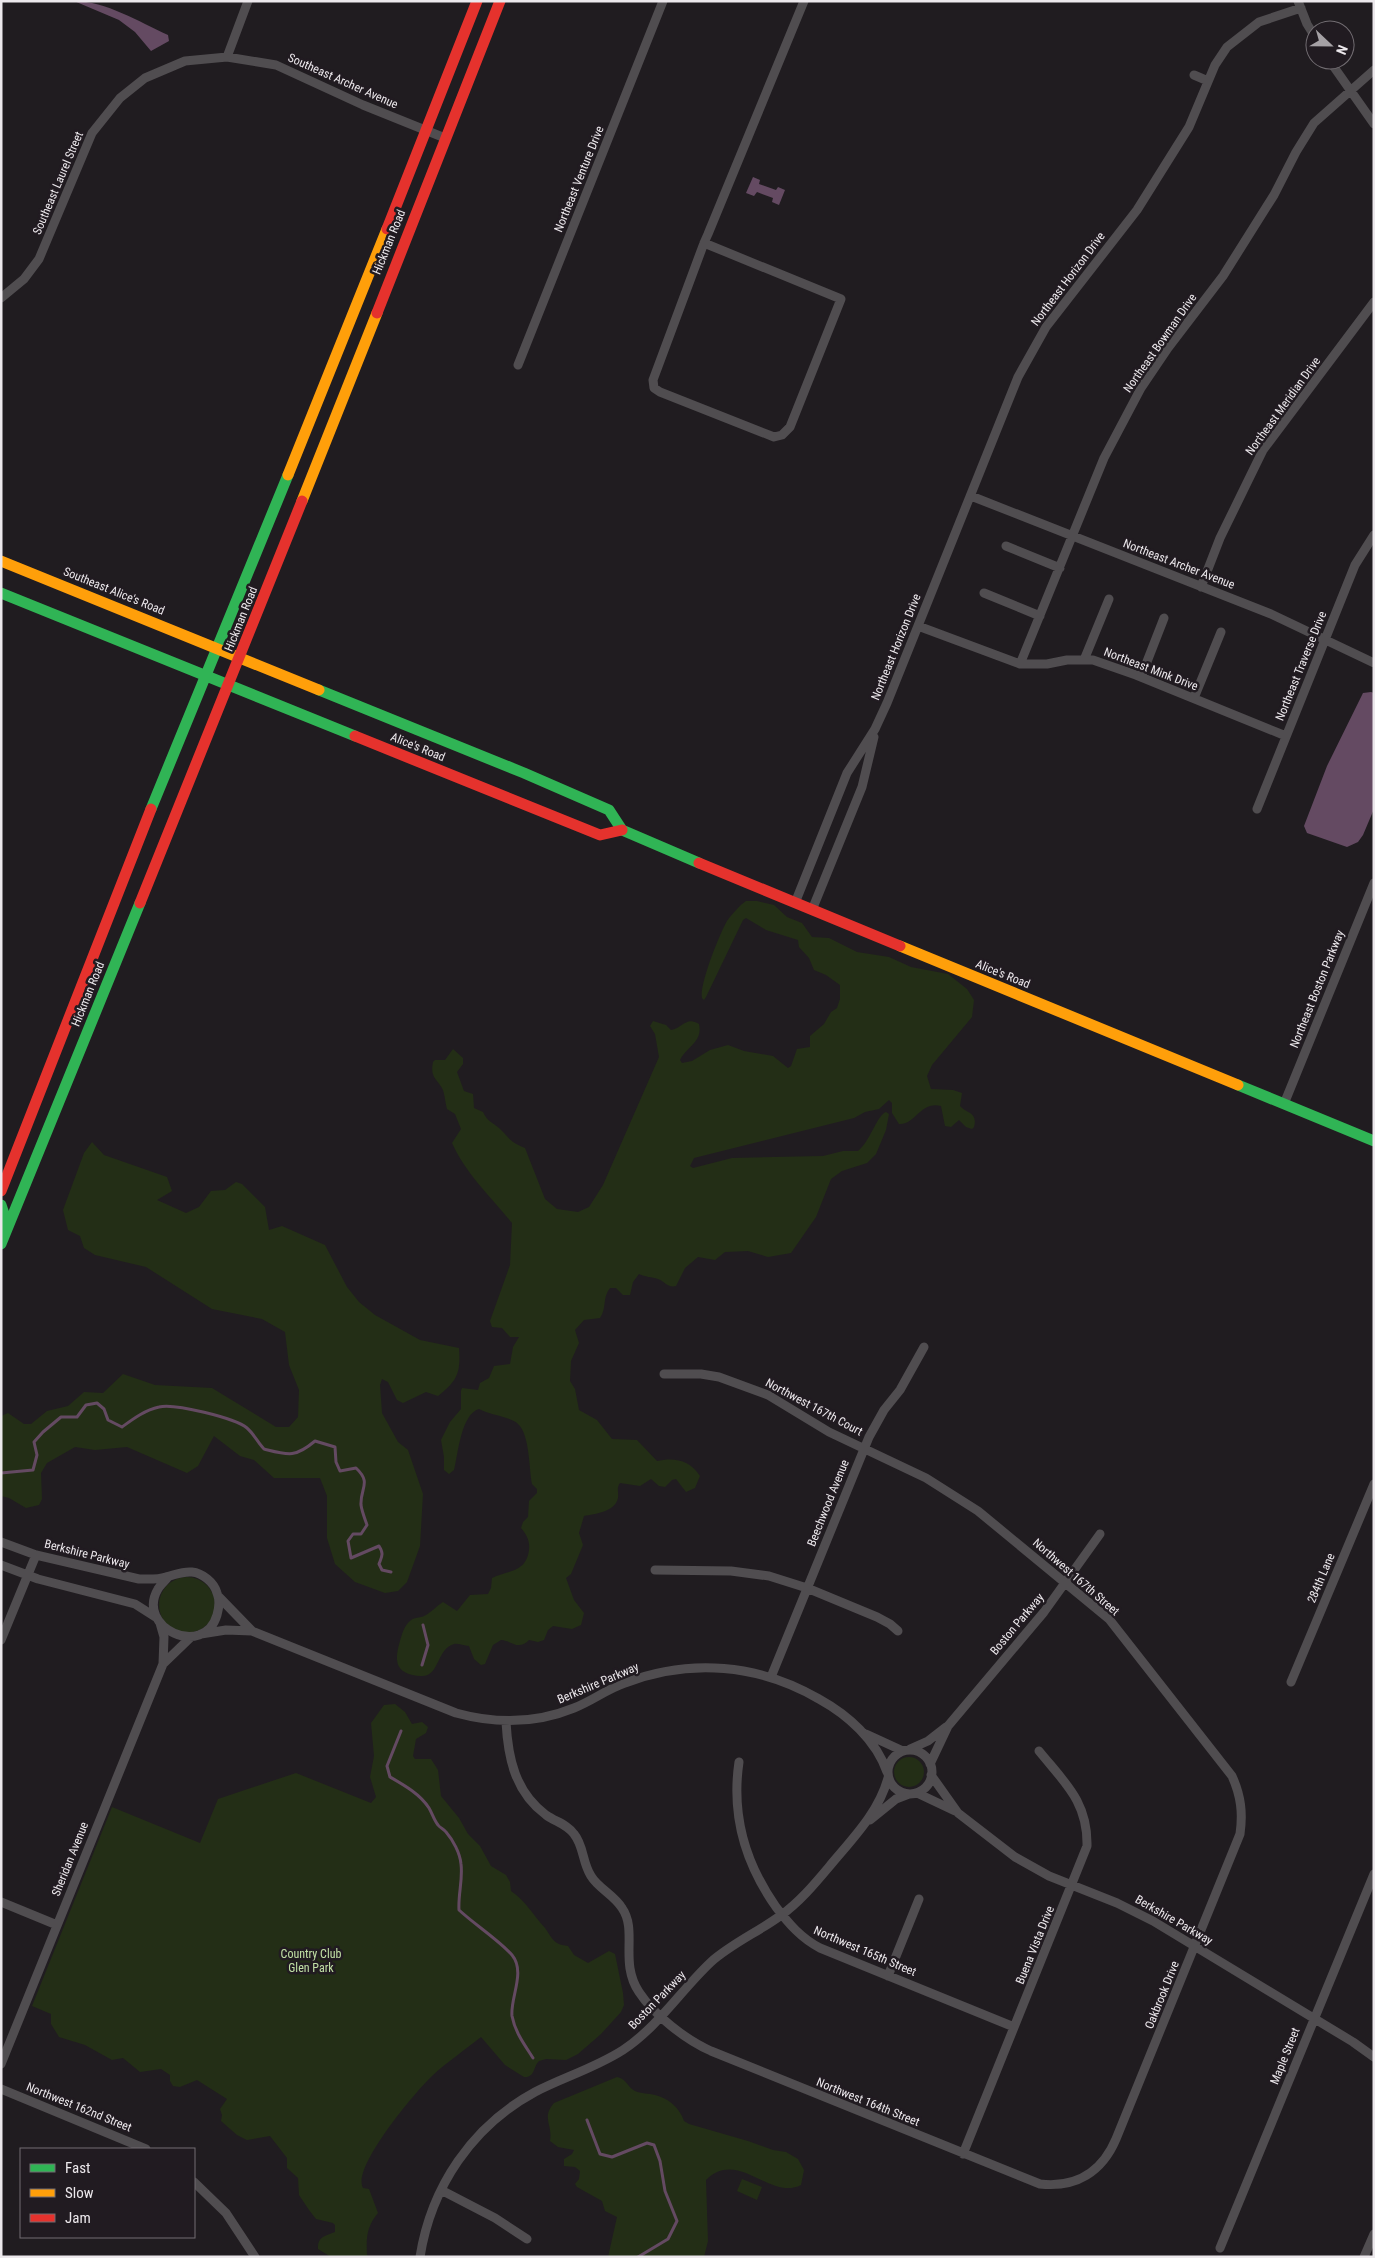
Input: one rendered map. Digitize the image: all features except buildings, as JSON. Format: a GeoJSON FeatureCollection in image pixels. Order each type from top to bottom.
{"type":"FeatureCollection","features":[{"type":"Feature","properties":{"kind":"main road","name":"Hickman Road"},"geometry":{"type":"LineString","coordinates":[[1,1190],[51,1067],[128,865],[313,414],[477,1]]}},
{"type":"Feature","properties":{"kind":"main road","name":"Hickman Road"},"geometry":{"type":"LineString","coordinates":[[1,1244],[240,658],[500,1]]}},
{"type":"Feature","properties":{"kind":"main road","name":"Southeast Alice's Road"},"geometry":{"type":"LineString","coordinates":[[1,561],[216,648]]}},
{"type":"Feature","properties":{"kind":"main road"},"geometry":{"type":"LineString","coordinates":[[1,593],[205,675]]}},
{"type":"Feature","properties":{"kind":"main road","name":"Alice's Road"},"geometry":{"type":"LineString","coordinates":[[216,648],[609,810],[622,830],[1374,1141]]}},
{"type":"Feature","properties":{"kind":"main road","name":"Alice's Road"},"geometry":{"type":"LineString","coordinates":[[205,675],[512,801],[600,835],[622,830]]}},
{"type":"Feature","properties":{"kind":"main road"},"geometry":{"type":"LineString","coordinates":[[14,1214],[10,1211],[12,1197],[54,1088],[54,1075],[51,1067]]}},
{"type":"Feature","properties":{"kind":"main road"},"geometry":{"type":"LineString","coordinates":[[1,1205],[4,1211],[1,1225]]}},
{"type":"Feature","properties":{"kind":"street"},"geometry":{"type":"LineString","coordinates":[[227,57],[248,1]]}},
{"type":"Feature","properties":{"kind":"street","name":"Northeast Venture Drive"},"geometry":{"type":"LineString","coordinates":[[518,365],[663,1]]}},
{"type":"Feature","properties":{"kind":"street"},"geometry":{"type":"LineString","coordinates":[[704,243],[841,300],[790,427],[782,436],[774,437],[660,392],[654,388],[653,380],[704,243],[804,1]]}},
{"type":"Feature","properties":{"kind":"street"},"geometry":{"type":"LineString","coordinates":[[1299,5],[1306,20]]}},
{"type":"Feature","properties":{"kind":"street","name":"Northeast Horizon Drive"},"geometry":{"type":"LineString","coordinates":[[795,903],[847,773],[875,729],[1018,377],[1046,327],[1137,210],[1189,127],[1215,65],[1228,46],[1259,22],[1299,5]]}},
{"type":"Feature","properties":{"kind":"street","name":"Southeast Archer Avenue"},"geometry":{"type":"LineString","coordinates":[[227,57],[276,65],[363,105],[445,138]]}},
{"type":"Feature","properties":{"kind":"street","name":"Southeast Laurel Street"},"geometry":{"type":"LineString","coordinates":[[1,298],[24,279],[39,259],[92,133],[120,98],[145,78],[185,62],[227,57]]}},
{"type":"Feature","properties":{"kind":"street"},"geometry":{"type":"LineString","coordinates":[[1336,70],[1374,124]]}},
{"type":"Feature","properties":{"kind":"street","name":"Northeast Bowman Drive"},"geometry":{"type":"LineString","coordinates":[[1020,664],[1104,458],[1141,388],[1168,348],[1223,276],[1274,195],[1296,152],[1314,123],[1374,70]]}},
{"type":"Feature","properties":{"kind":"street"},"geometry":{"type":"LineString","coordinates":[[1194,75],[1208,82]]}},
{"type":"Feature","properties":{"kind":"street","name":"Northeast Meridian Drive"},"geometry":{"type":"LineString","coordinates":[[1201,587],[1220,538],[1264,450],[1374,302]]}},
{"type":"Feature","properties":{"kind":"street","name":"Northeast Archer Avenue"},"geometry":{"type":"LineString","coordinates":[[971,496],[1271,614],[1374,663]]}},
{"type":"Feature","properties":{"kind":"street","name":"Northeast Traverse Drive"},"geometry":{"type":"LineString","coordinates":[[1257,808],[1355,565],[1374,535]]}},
{"type":"Feature","properties":{"kind":"street"},"geometry":{"type":"LineString","coordinates":[[1006,546],[1060,568]]}},
{"type":"Feature","properties":{"kind":"street"},"geometry":{"type":"LineString","coordinates":[[984,593],[1040,616]]}},
{"type":"Feature","properties":{"kind":"street"},"geometry":{"type":"LineString","coordinates":[[1084,660],[1109,599]]}},
{"type":"Feature","properties":{"kind":"street"},"geometry":{"type":"LineString","coordinates":[[1141,677],[1164,618]]}},
{"type":"Feature","properties":{"kind":"street","name":"Northeast Mink Drive"},"geometry":{"type":"LineString","coordinates":[[918,626],[1020,664],[1093,660],[1141,677],[1286,736]]}},
{"type":"Feature","properties":{"kind":"street"},"geometry":{"type":"LineString","coordinates":[[1194,698],[1221,632]]}},
{"type":"Feature","properties":{"kind":"street","name":"Northeast Horizon Drive"},"geometry":{"type":"LineString","coordinates":[[812,910],[862,787],[875,729]]}},
{"type":"Feature","properties":{"kind":"street","name":"Northeast Boston Parkway"},"geometry":{"type":"LineString","coordinates":[[1284,1104],[1374,883]]}},
{"type":"Feature","properties":{"kind":"street","name":"Beechwood Avenue"},"geometry":{"type":"LineString","coordinates":[[771,1677],[864,1447],[877,1420],[900,1390],[924,1347]]}},
{"type":"Feature","properties":{"kind":"street","name":"Northwest 167th Court"},"geometry":{"type":"LineString","coordinates":[[664,1374],[701,1374],[738,1383],[777,1400],[829,1432],[864,1447]]}},
{"type":"Feature","properties":{"kind":"street","name":"Northwest 167th Street"},"geometry":{"type":"LineString","coordinates":[[864,1447],[912,1470],[952,1493],[1004,1531],[1065,1585],[1109,1619],[1232,1776],[1241,1801]]}},
{"type":"Feature","properties":{"kind":"street","name":"284th Lane"},"geometry":{"type":"LineString","coordinates":[[1292,1682],[1374,1484]]}},
{"type":"Feature","properties":{"kind":"street","name":"Boston Parkway"},"geometry":{"type":"LineString","coordinates":[[906,1750],[928,1741],[948,1726],[1065,1585],[1100,1534]]}},
{"type":"Feature","properties":{"kind":"street","name":"Berkshire Parkway"},"geometry":{"type":"LineString","coordinates":[[1,1542],[36,1555],[133,1578],[153,1580],[168,1577]]}},
{"type":"Feature","properties":{"kind":"street"},"geometry":{"type":"LineString","coordinates":[[1,1640],[36,1555]]}},
{"type":"Feature","properties":{"kind":"street"},"geometry":{"type":"LineString","coordinates":[[1,1565],[28,1575],[135,1604],[172,1634],[191,1637],[201,1634],[216,1620],[220,1607],[218,1596],[208,1579],[190,1571],[176,1573],[168,1577],[158,1589],[154,1600],[158,1621]]}},
{"type":"Feature","properties":{"kind":"street"},"geometry":{"type":"LineString","coordinates":[[656,1570],[712,1570],[750,1573],[787,1580],[884,1620],[898,1631]]}},
{"type":"Feature","properties":{"kind":"street","name":"Berkshire Parkway"},"geometry":{"type":"LineString","coordinates":[[218,1596],[252,1631]]}},
{"type":"Feature","properties":{"kind":"street","name":"Sheridan Avenue"},"geometry":{"type":"LineString","coordinates":[[1,2064],[163,1664],[164,1637],[158,1621]]}},
{"type":"Feature","properties":{"kind":"street","name":"Berkshire Parkway"},"geometry":{"type":"LineString","coordinates":[[201,1634],[226,1630],[252,1631],[456,1713],[474,1718],[506,1722],[540,1719],[558,1714],[624,1683],[678,1669],[726,1668],[771,1677],[822,1701],[863,1733],[880,1755],[888,1775]]}},
{"type":"Feature","properties":{"kind":"street","name":"Sheridan Avenue"},"geometry":{"type":"LineString","coordinates":[[163,1664],[191,1637]]}},
{"type":"Feature","properties":{"kind":"street","name":"Northwest 164th Street"},"geometry":{"type":"LineString","coordinates":[[506,1722],[509,1758],[518,1783],[533,1804],[547,1816],[568,1827],[575,1835],[592,1877],[621,1907],[628,1920],[629,1970],[632,1981],[640,1994],[691,2041],[711,2051],[1040,2184],[1052,2186],[1075,2181]]}},
{"type":"Feature","properties":{"kind":"street","name":"Boston Parkway"},"geometry":{"type":"LineString","coordinates":[[930,1764],[948,1726]]}},
{"type":"Feature","properties":{"kind":"street","name":"Berkshire Parkway"},"geometry":{"type":"LineString","coordinates":[[863,1733],[906,1750]]}},
{"type":"Feature","properties":{"kind":"street"},"geometry":{"type":"LineString","coordinates":[[906,1750],[920,1752],[930,1764],[932,1775],[926,1786],[914,1793],[899,1791],[888,1775],[893,1756],[906,1750]]}},
{"type":"Feature","properties":{"kind":"street","name":"Buena Vista Drive"},"geometry":{"type":"LineString","coordinates":[[963,2154],[1087,1846],[1087,1828],[1083,1810],[1074,1795],[1039,1751]]}},
{"type":"Feature","properties":{"kind":"street","name":"Northwest 165th Street"},"geometry":{"type":"LineString","coordinates":[[740,1762],[737,1795],[740,1833],[753,1869],[782,1915],[807,1942],[1014,2027]]}},
{"type":"Feature","properties":{"kind":"street","name":"Boston Parkway"},"geometry":{"type":"LineString","coordinates":[[420,2257],[429,2218],[440,2190],[464,2152],[494,2120],[534,2093],[608,2059],[640,2037],[662,2016],[713,1960],[782,1915],[812,1887],[866,1823],[882,1796],[888,1775]]}},
{"type":"Feature","properties":{"kind":"street","name":"Berkshire Parkway"},"geometry":{"type":"LineString","coordinates":[[932,1775],[958,1813]]}},
{"type":"Feature","properties":{"kind":"street","name":"Boston Parkway"},"geometry":{"type":"LineString","coordinates":[[866,1823],[896,1799],[914,1793]]}},
{"type":"Feature","properties":{"kind":"street","name":"Berkshire Parkway"},"geometry":{"type":"LineString","coordinates":[[914,1793],[958,1813],[1015,1857],[1072,1886],[1136,1911],[1374,2057]]}},
{"type":"Feature","properties":{"kind":"street","name":"Oakbrook Drive"},"geometry":{"type":"LineString","coordinates":[[1075,2181],[1096,2169],[1111,2151],[1240,1834],[1242,1822],[1241,1801]]}},
{"type":"Feature","properties":{"kind":"street","name":"Maple Street"},"geometry":{"type":"LineString","coordinates":[[1220,2248],[1374,1874]]}},
{"type":"Feature","properties":{"kind":"street"},"geometry":{"type":"LineString","coordinates":[[888,1976],[919,1899]]}},
{"type":"Feature","properties":{"kind":"street"},"geometry":{"type":"LineString","coordinates":[[1,1902],[57,1925]]}},
{"type":"Feature","properties":{"kind":"street","name":"Northwest 162nd Street"},"geometry":{"type":"LineString","coordinates":[[1,2089],[144,2148]]}},
{"type":"Feature","properties":{"kind":"street"},"geometry":{"type":"LineString","coordinates":[[195,2183],[226,2213],[255,2257]]}},
{"type":"Feature","properties":{"kind":"street"},"geometry":{"type":"LineString","coordinates":[[440,2190],[495,2218],[527,2239]]}},
{"type":"Feature","properties":{"kind":"street"},"geometry":{"type":"LineString","coordinates":[[1364,2257],[1374,2234]]}},
{"type":"Feature","properties":{"kind":"green space"},"geometry":{"type":"Polygon","coordinates":[[[746,901],[757,901],[774,905],[787,917],[802,923],[812,937],[829,938],[857,952],[889,957],[911,967],[948,974],[967,989],[974,1000],[972,1017],[932,1065],[927,1076],[931,1089],[953,1090],[962,1093],[960,1106],[973,1116],[974,1127],[972,1129],[966,1127],[959,1120],[951,1127],[945,1126],[941,1106],[934,1105],[923,1110],[910,1121],[899,1124],[892,1113],[892,1103],[889,1100],[879,1109],[865,1112],[854,1118],[694,1158],[690,1166],[693,1168],[732,1158],[823,1156],[843,1151],[858,1151],[866,1142],[883,1114],[886,1112],[889,1114],[886,1130],[876,1154],[867,1163],[842,1171],[831,1179],[816,1217],[791,1253],[768,1257],[748,1251],[725,1252],[715,1260],[698,1257],[685,1268],[676,1286],[671,1286],[658,1279],[639,1274],[633,1282],[630,1295],[623,1295],[616,1288],[610,1288],[600,1318],[584,1320],[575,1330],[579,1343],[571,1361],[570,1381],[575,1389],[579,1410],[597,1420],[612,1439],[637,1440],[657,1461],[669,1459],[681,1461],[691,1466],[700,1476],[695,1488],[686,1492],[676,1479],[672,1480],[665,1487],[659,1486],[651,1479],[640,1486],[620,1483],[618,1498],[613,1506],[604,1511],[584,1516],[579,1533],[583,1545],[571,1574],[566,1578],[574,1600],[584,1613],[581,1625],[572,1629],[553,1626],[548,1630],[544,1640],[538,1642],[529,1640],[522,1645],[501,1640],[493,1645],[485,1664],[481,1665],[474,1659],[469,1646],[454,1644],[444,1651],[431,1673],[420,1676],[405,1672],[398,1665],[397,1655],[402,1633],[410,1621],[427,1615],[443,1602],[457,1611],[470,1595],[488,1594],[492,1578],[515,1570],[524,1563],[529,1550],[529,1544],[521,1528],[523,1522],[528,1517],[529,1501],[537,1493],[537,1489],[532,1484],[527,1444],[522,1429],[511,1420],[479,1409],[473,1412],[464,1426],[454,1470],[449,1474],[444,1470],[441,1440],[450,1422],[461,1409],[462,1388],[478,1390],[480,1383],[489,1378],[494,1366],[510,1364],[513,1347],[519,1337],[510,1337],[502,1328],[492,1327],[490,1321],[510,1265],[512,1223],[464,1165],[452,1143],[461,1129],[455,1114],[447,1109],[443,1090],[433,1074],[433,1062],[435,1060],[445,1060],[453,1049],[463,1058],[463,1064],[457,1072],[464,1091],[473,1094],[474,1108],[483,1112],[512,1141],[525,1148],[545,1199],[557,1209],[578,1212],[589,1207],[603,1185],[659,1057],[655,1034],[650,1026],[653,1021],[666,1025],[671,1030],[691,1021],[699,1024],[700,1030],[697,1040],[683,1055],[680,1060],[682,1063],[692,1061],[710,1050],[728,1045],[744,1051],[773,1056],[788,1068],[791,1066],[797,1049],[810,1047],[810,1036],[824,1024],[831,1012],[837,1008],[840,999],[840,985],[826,975],[814,970],[809,958],[799,947],[798,940],[766,930],[746,918],[743,920],[706,997],[704,1000],[702,998],[707,971],[724,927],[727,921],[746,901]]]}},
{"type":"Feature","properties":{"kind":"green space"},"geometry":{"type":"Polygon","coordinates":[[[92,1142],[104,1155],[167,1177],[172,1191],[157,1200],[186,1213],[199,1207],[211,1191],[225,1190],[236,1182],[242,1184],[265,1207],[269,1230],[282,1226],[325,1245],[347,1287],[359,1302],[375,1315],[420,1340],[459,1348],[459,1364],[454,1381],[438,1396],[426,1392],[403,1403],[397,1400],[388,1382],[382,1379],[380,1385],[382,1413],[398,1442],[408,1450],[423,1494],[420,1546],[407,1582],[398,1591],[385,1593],[355,1582],[335,1564],[327,1538],[327,1496],[320,1478],[274,1478],[254,1460],[240,1456],[214,1436],[198,1466],[187,1473],[127,1447],[95,1450],[75,1447],[47,1463],[41,1473],[42,1499],[39,1505],[26,1508],[9,1498],[1,1496],[1,1416],[8,1413],[24,1424],[31,1424],[47,1411],[68,1406],[84,1392],[103,1393],[123,1374],[155,1385],[212,1388],[276,1427],[289,1427],[298,1417],[299,1390],[289,1365],[285,1332],[262,1319],[212,1309],[146,1267],[95,1255],[84,1248],[80,1236],[68,1230],[63,1210],[84,1153],[92,1142]]]}},
{"type":"Feature","properties":{"kind":"green space"},"geometry":{"type":"Polygon","coordinates":[[[187,1577],[198,1579],[207,1585],[213,1594],[215,1605],[213,1616],[207,1625],[198,1631],[187,1633],[176,1631],[167,1625],[161,1616],[159,1605],[161,1594],[167,1585],[176,1579],[187,1577]]]}},
{"type":"Feature","properties":{"kind":"green space","name":"Country Club Glen Park"},"geometry":{"type":"Polygon","coordinates":[[[395,1704],[405,1712],[412,1724],[422,1722],[428,1727],[426,1733],[416,1739],[413,1756],[415,1759],[431,1759],[438,1770],[441,1796],[459,1818],[468,1834],[480,1846],[491,1866],[506,1875],[510,1882],[511,1891],[525,1904],[553,1940],[558,1944],[568,1946],[574,1955],[588,1963],[609,1951],[615,1954],[624,2005],[621,2012],[601,2034],[578,2054],[566,2060],[546,2059],[539,2061],[532,2074],[528,2077],[524,2077],[505,2065],[481,2037],[438,2071],[424,2084],[400,2113],[366,2164],[362,2178],[363,2188],[369,2189],[378,2213],[368,2232],[367,2255],[370,2257],[331,2257],[318,2249],[318,2245],[322,2237],[335,2232],[335,2225],[316,2219],[309,2210],[299,2195],[298,2178],[287,2168],[287,2158],[270,2136],[247,2140],[237,2135],[221,2121],[220,2109],[227,2099],[197,2080],[180,2087],[173,2086],[170,2081],[170,2075],[161,2069],[140,2072],[123,2058],[112,2060],[85,2045],[59,2037],[51,2024],[51,2014],[32,2006],[112,1807],[200,1843],[218,1799],[296,1773],[371,1803],[376,1797],[370,1777],[374,1756],[371,1723],[384,1705],[395,1704]]]}},
{"type":"Feature","properties":{"kind":"green space"},"geometry":{"type":"Polygon","coordinates":[[[909,1757],[919,1762],[924,1772],[919,1782],[909,1787],[899,1782],[894,1772],[899,1762],[909,1757]]]}},
{"type":"Feature","properties":{"kind":"green space"},"geometry":{"type":"Polygon","coordinates":[[[617,2077],[623,2079],[635,2091],[660,2096],[669,2101],[680,2112],[684,2121],[689,2124],[773,2150],[786,2152],[798,2159],[804,2170],[801,2185],[789,2188],[766,2182],[742,2172],[730,2170],[718,2172],[706,2180],[708,2241],[704,2257],[608,2257],[617,2217],[605,2211],[602,2201],[575,2184],[579,2179],[580,2171],[575,2167],[564,2166],[564,2159],[572,2154],[574,2150],[558,2147],[550,2141],[548,2113],[554,2103],[617,2077]]]}},
{"type":"Feature","properties":{"kind":"green space"},"geometry":{"type":"Polygon","coordinates":[[[742,2179],[762,2187],[757,2200],[737,2191],[742,2179]]]}},
{"type":"Feature","properties":{"kind":"shaded area"},"geometry":{"type":"Polygon","coordinates":[[[74,1],[98,4],[122,13],[168,35],[169,41],[151,51],[135,32],[119,20],[74,1]]]}},
{"type":"Feature","properties":{"kind":"shaded area"},"geometry":{"type":"Polygon","coordinates":[[[753,177],[760,180],[759,184],[776,190],[778,187],[785,190],[779,205],[772,202],[773,198],[757,192],[754,196],[746,193],[753,177]]]}},
{"type":"Feature","properties":{"kind":"shaded area"},"geometry":{"type":"Polygon","coordinates":[[[1363,693],[1374,693],[1374,809],[1363,835],[1358,842],[1347,847],[1307,833],[1304,826],[1327,766],[1363,693]]]}},
{"type":"Feature","properties":{"kind":"waterway"},"geometry":{"type":"LineString","coordinates":[[1,1473],[33,1470],[37,1455],[34,1442],[61,1417],[77,1417],[86,1405],[97,1403],[104,1409],[108,1420],[122,1427],[144,1413],[159,1407],[177,1407],[204,1412],[230,1420],[247,1428],[264,1449],[291,1454],[302,1450],[315,1441],[335,1447],[336,1462],[340,1471],[356,1468],[361,1473],[364,1482],[361,1505],[367,1525],[361,1534],[353,1534],[348,1541],[351,1558],[379,1546],[382,1551],[379,1564],[382,1570],[391,1572]]}},
{"type":"Feature","properties":{"kind":"waterway"},"geometry":{"type":"LineString","coordinates":[[422,1665],[428,1645],[423,1625]]}},
{"type":"Feature","properties":{"kind":"waterway"},"geometry":{"type":"LineString","coordinates":[[401,1731],[387,1766],[390,1777],[421,1798],[439,1826],[449,1835],[456,1847],[461,1870],[459,1910],[501,1944],[516,1962],[518,1977],[512,2009],[513,2022],[533,2058]]}},
{"type":"Feature","properties":{"kind":"waterway"},"geometry":{"type":"LineString","coordinates":[[587,2120],[600,2154],[612,2157],[647,2143],[654,2145],[660,2161],[665,2191],[677,2221],[668,2239],[638,2257]]}},
{"type":"Feature","properties":{"kind":"traffic: fast"},"geometry":{"type":"LineString","coordinates":[[151,809],[288,475]]}},
{"type":"Feature","properties":{"kind":"traffic: fast"},"geometry":{"type":"LineString","coordinates":[[1,593],[355,736]]}},
{"type":"Feature","properties":{"kind":"traffic: fast"},"geometry":{"type":"LineString","coordinates":[[319,690],[524,773],[609,810],[622,830],[699,863]]}},
{"type":"Feature","properties":{"kind":"traffic: fast"},"geometry":{"type":"LineString","coordinates":[[1,1244],[140,903]]}},
{"type":"Feature","properties":{"kind":"traffic: fast"},"geometry":{"type":"LineString","coordinates":[[1238,1085],[1374,1141]]}},
{"type":"Feature","properties":{"kind":"traffic: fast"},"geometry":{"type":"LineString","coordinates":[[1,1205],[3,1211],[1,1225]]}},
{"type":"Feature","properties":{"kind":"traffic: slow"},"geometry":{"type":"LineString","coordinates":[[288,475],[387,229]]}},
{"type":"Feature","properties":{"kind":"traffic: slow"},"geometry":{"type":"LineString","coordinates":[[302,501],[377,313]]}},
{"type":"Feature","properties":{"kind":"traffic: slow"},"geometry":{"type":"LineString","coordinates":[[1,561],[319,690]]}},
{"type":"Feature","properties":{"kind":"traffic: slow"},"geometry":{"type":"LineString","coordinates":[[900,946],[1238,1085]]}},
{"type":"Feature","properties":{"kind":"traffic: jam"},"geometry":{"type":"LineString","coordinates":[[387,229],[477,1]]}},
{"type":"Feature","properties":{"kind":"traffic: jam"},"geometry":{"type":"LineString","coordinates":[[377,313],[500,1]]}},
{"type":"Feature","properties":{"kind":"traffic: jam"},"geometry":{"type":"LineString","coordinates":[[140,903],[302,501]]}},
{"type":"Feature","properties":{"kind":"traffic: jam"},"geometry":{"type":"LineString","coordinates":[[355,736],[600,835],[622,830]]}},
{"type":"Feature","properties":{"kind":"traffic: jam"},"geometry":{"type":"LineString","coordinates":[[1,1191],[151,809]]}},
{"type":"Feature","properties":{"kind":"traffic: jam"},"geometry":{"type":"LineString","coordinates":[[699,863],[900,946]]}}]}
